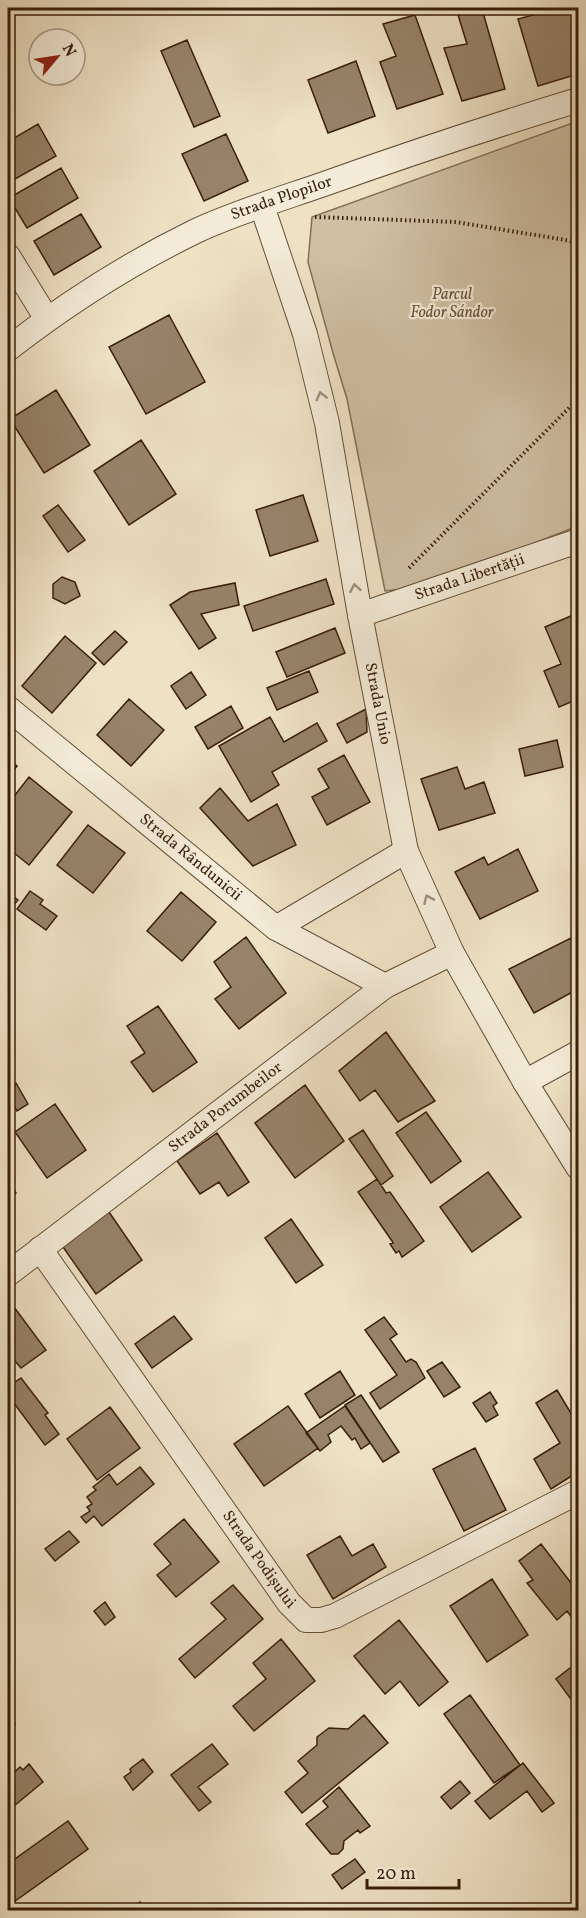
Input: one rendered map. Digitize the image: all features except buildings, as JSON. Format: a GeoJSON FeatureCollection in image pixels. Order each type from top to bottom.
{"type":"FeatureCollection","features":[{"type":"Feature","properties":{"kind":"street","name":"Strada Plopilor"},"geometry":{"type":"LineString","coordinates":[[8,349],[46,319],[131,267],[197,231],[457,137],[579,100]]}},
{"type":"Feature","properties":{"kind":"street","name":"Strada Unio"},"geometry":{"type":"LineString","coordinates":[[262,206],[306,334],[327,423],[360,615],[406,850],[452,953],[525,1082],[579,1167]]}},
{"type":"Feature","properties":{"kind":"street"},"geometry":{"type":"LineString","coordinates":[[8,256],[46,319]]}},
{"type":"Feature","properties":{"kind":"street","name":"Strada Libertății"},"geometry":{"type":"LineString","coordinates":[[360,615],[579,541]]}},
{"type":"Feature","properties":{"kind":"street","name":"Strada Rândunicii"},"geometry":{"type":"LineString","coordinates":[[8,708],[276,928],[385,986]]}},
{"type":"Feature","properties":{"kind":"street"},"geometry":{"type":"LineString","coordinates":[[276,928],[406,850]]}},
{"type":"Feature","properties":{"kind":"street","name":"Strada Porumbeilor"},"geometry":{"type":"LineString","coordinates":[[8,1274],[385,986],[452,953]]}},
{"type":"Feature","properties":{"kind":"street"},"geometry":{"type":"LineString","coordinates":[[525,1082],[579,1053]]}},
{"type":"Feature","properties":{"kind":"street","name":"Strada Podișului"},"geometry":{"type":"LineString","coordinates":[[40,1249],[289,1603],[306,1620],[321,1620],[334,1616],[579,1492]]}},
{"type":"Feature","properties":{"kind":"path"},"geometry":{"type":"LineString","coordinates":[[312,217],[456,222],[579,242]]}},
{"type":"Feature","properties":{"kind":"path"},"geometry":{"type":"LineString","coordinates":[[402,574],[579,399]]}},
{"type":"Feature","properties":{"kind":"green space","name":"Parcul Fodor Sándor"},"geometry":{"type":"Polygon","coordinates":[[[578,121],[578,526],[421,587],[385,591],[347,399],[308,262],[312,217],[578,121]]]}}]}
